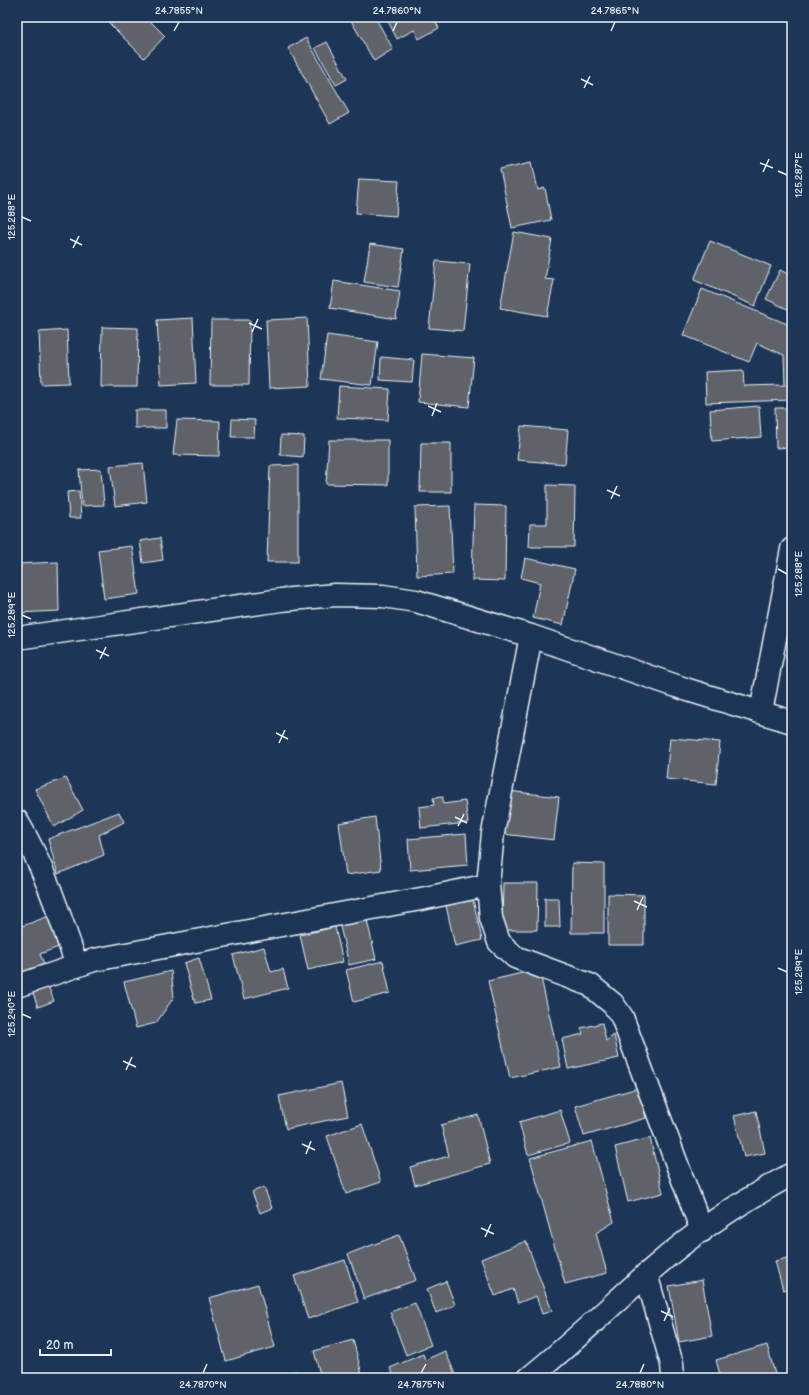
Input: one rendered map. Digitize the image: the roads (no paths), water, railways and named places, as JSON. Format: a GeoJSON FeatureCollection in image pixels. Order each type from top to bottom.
{"type":"FeatureCollection","features":[{"type":"Feature","properties":{"kind":"street"},"geometry":{"type":"LineString","coordinates":[[761,712],[792,549]]}},
{"type":"Feature","properties":{"kind":"street"},"geometry":{"type":"LineString","coordinates":[[17,638],[281,600],[335,595],[383,596],[416,601],[531,636],[688,690],[792,722]]}},
{"type":"Feature","properties":{"kind":"street"},"geometry":{"type":"LineString","coordinates":[[531,636],[493,833],[488,885],[491,918],[499,942],[514,957],[590,985],[613,1004],[622,1017],[702,1231]]}},
{"type":"Feature","properties":{"kind":"street"},"geometry":{"type":"LineString","coordinates":[[17,821],[38,859],[53,894],[77,966]]}},
{"type":"Feature","properties":{"kind":"street"},"geometry":{"type":"LineString","coordinates":[[17,986],[94,960],[419,900],[488,885]]}},
{"type":"Feature","properties":{"kind":"street"},"geometry":{"type":"LineString","coordinates":[[529,1378],[646,1274],[702,1231],[758,1193],[792,1174]]}},
{"type":"Feature","properties":{"kind":"street"},"geometry":{"type":"LineString","coordinates":[[646,1274],[672,1364],[673,1378]]}}]}
